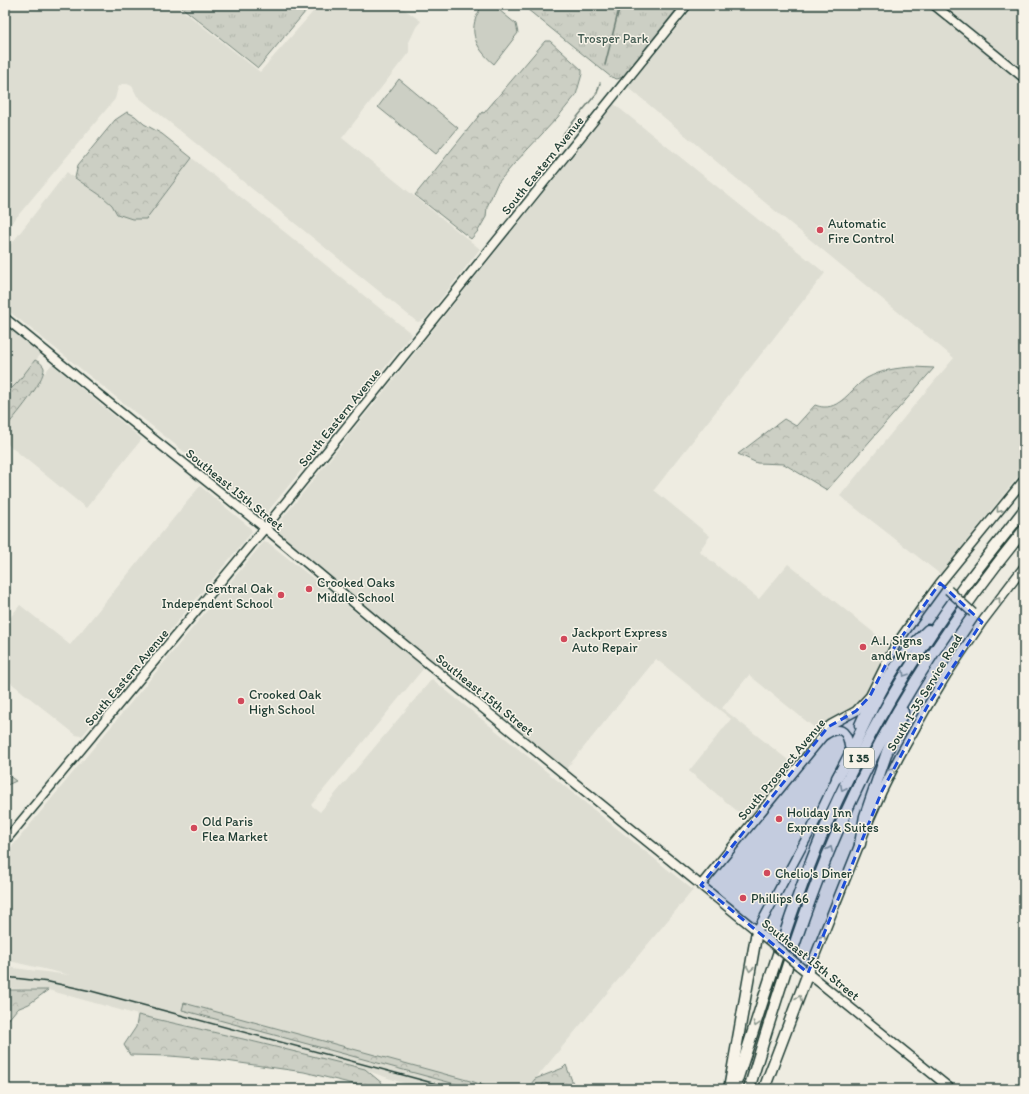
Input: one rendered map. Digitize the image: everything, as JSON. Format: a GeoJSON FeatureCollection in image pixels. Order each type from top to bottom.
{"type":"FeatureCollection","features":[{"type":"Feature","properties":{"kind":"highway","name":"I 35"},"geometry":{"type":"LineString","coordinates":[[734,1089],[797,898],[838,799],[861,753],[896,689],[929,637],[978,568],[1024,510]]}},
{"type":"Feature","properties":{"kind":"highway","name":"I 35"},"geometry":{"type":"LineString","coordinates":[[748,1089],[801,925],[820,872],[857,788],[914,682],[983,581],[1024,530]]}},
{"type":"Feature","properties":{"kind":"highway"},"geometry":{"type":"LineString","coordinates":[[837,778],[876,701],[902,658],[950,606]]}},
{"type":"Feature","properties":{"kind":"highway"},"geometry":{"type":"LineString","coordinates":[[860,844],[865,816],[914,682]]}},
{"type":"Feature","properties":{"kind":"highway"},"geometry":{"type":"LineString","coordinates":[[729,1089],[757,931]]}},
{"type":"Feature","properties":{"kind":"highway"},"geometry":{"type":"LineString","coordinates":[[764,1089],[808,973]]}},
{"type":"Feature","properties":{"kind":"main road","name":"South Eastern Avenue"},"geometry":{"type":"LineString","coordinates":[[5,841],[265,528],[687,5]]}},
{"type":"Feature","properties":{"kind":"main road"},"geometry":{"type":"LineString","coordinates":[[934,5],[1024,78]]}},
{"type":"Feature","properties":{"kind":"main road","name":"Southeast 15th Street"},"geometry":{"type":"LineString","coordinates":[[5,318],[265,528],[378,623],[951,1089]]}},
{"type":"Feature","properties":{"kind":"main road","name":"South Prospect Avenue"},"geometry":{"type":"LineString","coordinates":[[701,885],[824,735],[828,728],[832,724],[856,711],[870,696],[896,646],[940,583],[1024,480]]}},
{"type":"Feature","properties":{"kind":"main road","name":"South I-35 Service Road"},"geometry":{"type":"LineString","coordinates":[[808,973],[882,791],[899,757],[931,700],[982,622],[1024,567]]}},
{"type":"Feature","properties":{"kind":"main road"},"geometry":{"type":"LineString","coordinates":[[940,583],[982,622]]}},
{"type":"Feature","properties":{"kind":"main road"},"geometry":{"type":"LineString","coordinates":[[757,931],[837,778],[849,746],[868,705],[870,696]]}},
{"type":"Feature","properties":{"kind":"main road"},"geometry":{"type":"LineString","coordinates":[[824,735],[833,730],[840,730],[848,737],[849,746]]}},
{"type":"Feature","properties":{"kind":"highlighted area"},"geometry":{"type":"Polygon","coordinates":[[[940,583],[982,622],[927,707],[882,791],[808,973],[701,885],[828,727],[856,711],[870,696],[895,646],[940,583]]]}},
{"type":"Feature","properties":{"kind":"shaded area"},"geometry":{"type":"Polygon","coordinates":[[[5,5],[176,5],[260,72],[319,5],[398,5],[421,21],[416,27],[409,42],[409,52],[342,138],[480,249],[425,319],[418,322],[137,96],[132,86],[127,84],[122,84],[119,86],[115,99],[5,231],[5,5]]]}},
{"type":"Feature","properties":{"kind":"shaded area"},"geometry":{"type":"Polygon","coordinates":[[[695,5],[926,5],[1024,84],[1024,469],[940,574],[840,496],[954,358],[762,200],[628,87],[695,5]]]}},
{"type":"Feature","properties":{"kind":"shaded area"},"geometry":{"type":"Polygon","coordinates":[[[943,5],[1024,5],[1024,71],[1009,59],[943,5]]]}},
{"type":"Feature","properties":{"kind":"shaded area"},"geometry":{"type":"Polygon","coordinates":[[[614,104],[825,273],[654,490],[710,536],[699,551],[759,599],[788,564],[888,644],[887,646],[890,649],[868,693],[860,705],[825,726],[821,733],[749,675],[722,708],[793,764],[748,820],[689,771],[731,719],[656,659],[566,769],[398,632],[282,535],[277,528],[278,524],[614,104]]]}},
{"type":"Feature","properties":{"kind":"shaded area"},"geometry":{"type":"Polygon","coordinates":[[[192,158],[412,334],[264,516],[5,308],[5,252],[67,172],[103,197],[112,205],[117,214],[145,219],[192,158]]]}},
{"type":"Feature","properties":{"kind":"shaded area"},"geometry":{"type":"Polygon","coordinates":[[[5,325],[41,354],[5,395],[5,325]]]}},
{"type":"Feature","properties":{"kind":"shaded area"},"geometry":{"type":"Polygon","coordinates":[[[52,364],[142,439],[86,508],[5,442],[5,428],[52,364]]]}},
{"type":"Feature","properties":{"kind":"shaded area"},"geometry":{"type":"Polygon","coordinates":[[[200,486],[247,525],[252,532],[82,736],[76,735],[5,678],[5,624],[20,605],[70,645],[200,486]]]}},
{"type":"Feature","properties":{"kind":"shaded area"},"geometry":{"type":"Polygon","coordinates":[[[264,542],[270,544],[423,667],[423,669],[311,805],[320,812],[432,679],[693,890],[527,1089],[492,1089],[474,1082],[459,1085],[470,1089],[420,1089],[362,1069],[243,1039],[138,1015],[48,990],[5,988],[5,967],[70,975],[5,960],[5,855],[264,542]]]}},
{"type":"Feature","properties":{"kind":"green space"},"geometry":{"type":"Polygon","coordinates":[[[179,5],[311,5],[258,68],[179,5]]]}},
{"type":"Feature","properties":{"kind":"green space"},"geometry":{"type":"Polygon","coordinates":[[[483,5],[493,5],[516,24],[518,33],[494,64],[481,51],[475,37],[475,22],[483,5]]]}},
{"type":"Feature","properties":{"kind":"green space","name":"Trosper Park"},"geometry":{"type":"Polygon","coordinates":[[[522,5],[680,5],[623,77],[617,79],[611,77],[522,5]]]}},
{"type":"Feature","properties":{"kind":"green space"},"geometry":{"type":"Polygon","coordinates":[[[545,41],[550,41],[582,70],[576,95],[497,184],[487,207],[486,217],[478,231],[471,239],[415,195],[482,112],[484,113],[545,41]]]}},
{"type":"Feature","properties":{"kind":"green space"},"geometry":{"type":"Polygon","coordinates":[[[399,79],[458,128],[436,154],[378,107],[399,79]]]}},
{"type":"Feature","properties":{"kind":"green space"},"geometry":{"type":"Polygon","coordinates":[[[127,112],[162,134],[192,158],[146,219],[132,219],[117,214],[112,205],[103,197],[75,178],[78,165],[115,120],[127,112]]]}},
{"type":"Feature","properties":{"kind":"green space"},"geometry":{"type":"Polygon","coordinates":[[[35,360],[41,363],[44,368],[40,381],[5,428],[5,395],[18,382],[35,360]]]}},
{"type":"Feature","properties":{"kind":"green space"},"geometry":{"type":"Polygon","coordinates":[[[913,367],[934,368],[827,490],[784,464],[757,463],[738,454],[784,419],[796,426],[815,405],[824,407],[836,404],[867,378],[889,370],[913,367]]]}},
{"type":"Feature","properties":{"kind":"green space"},"geometry":{"type":"Polygon","coordinates":[[[5,773],[16,781],[5,786],[5,773]]]}},
{"type":"Feature","properties":{"kind":"green space"},"geometry":{"type":"Polygon","coordinates":[[[5,990],[48,990],[29,1004],[17,1009],[8,1020],[8,1033],[5,1032],[5,990]]]}},
{"type":"Feature","properties":{"kind":"green space"},"geometry":{"type":"Polygon","coordinates":[[[184,1003],[474,1082],[492,1089],[470,1089],[182,1010],[184,1003]]]}},
{"type":"Feature","properties":{"kind":"green space"},"geometry":{"type":"Polygon","coordinates":[[[138,1015],[365,1069],[383,1084],[392,1089],[374,1089],[304,1072],[219,1060],[170,1056],[130,1055],[124,1045],[136,1027],[138,1015]]]}},
{"type":"Feature","properties":{"kind":"green space"},"geometry":{"type":"Polygon","coordinates":[[[566,1065],[575,1089],[527,1089],[535,1079],[563,1068],[566,1065]]]}},
{"type":"Feature","properties":{"kind":"waterway"},"geometry":{"type":"LineString","coordinates":[[605,65],[620,5]]}},
{"type":"Feature","properties":{"kind":"waterway"},"geometry":{"type":"LineString","coordinates":[[565,142],[562,138],[564,133],[597,93],[600,83]]}},
{"type":"Feature","properties":{"kind":"railway"},"geometry":{"type":"LineString","coordinates":[[5,977],[49,982],[91,991],[455,1089]]}},
{"type":"Feature","properties":{"kind":"place","name":"Automatic Fire Control"},"geometry":{"type":"Point","coordinates":[820,230]}},
{"type":"Feature","properties":{"kind":"place","name":"Crooked Oaks Middle School"},"geometry":{"type":"Point","coordinates":[309,589]}},
{"type":"Feature","properties":{"kind":"place","name":"Central Oak Independent School"},"geometry":{"type":"Point","coordinates":[281,595]}},
{"type":"Feature","properties":{"kind":"place","name":"Jackport Express Auto Repair"},"geometry":{"type":"Point","coordinates":[564,639]}},
{"type":"Feature","properties":{"kind":"place","name":"A.I. Signs and Wraps"},"geometry":{"type":"Point","coordinates":[863,647]}},
{"type":"Feature","properties":{"kind":"place","name":"Crooked Oak High School"},"geometry":{"type":"Point","coordinates":[241,701]}},
{"type":"Feature","properties":{"kind":"place","name":"Holiday Inn Express & Suites"},"geometry":{"type":"Point","coordinates":[779,819]}},
{"type":"Feature","properties":{"kind":"place","name":"Old Paris Flea Market"},"geometry":{"type":"Point","coordinates":[194,828]}},
{"type":"Feature","properties":{"kind":"place","name":"Chelio's Diner"},"geometry":{"type":"Point","coordinates":[767,873]}},
{"type":"Feature","properties":{"kind":"place","name":"Phillips 66"},"geometry":{"type":"Point","coordinates":[743,898]}}]}
